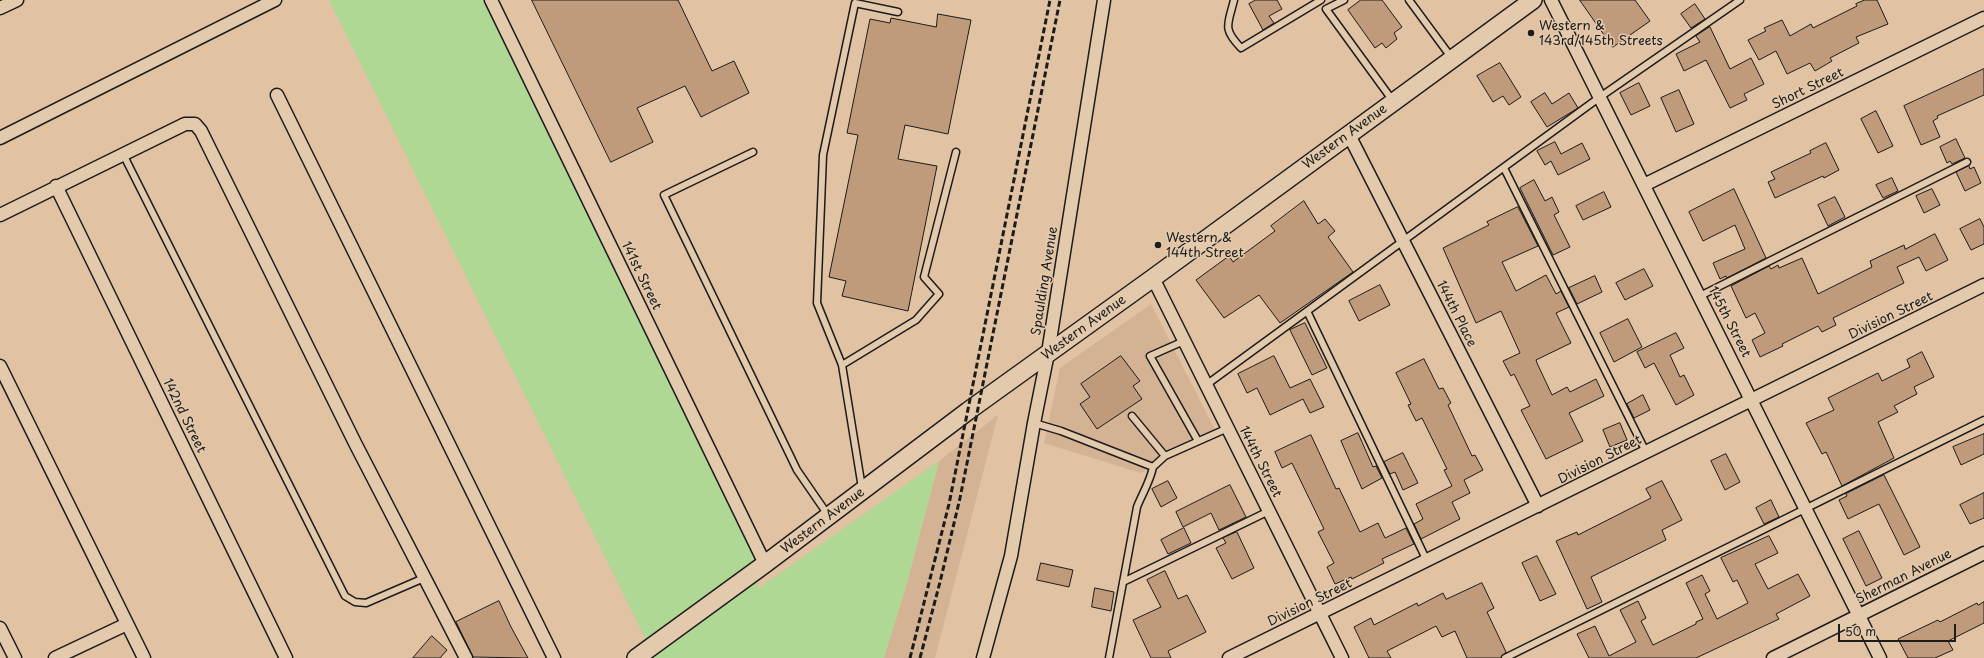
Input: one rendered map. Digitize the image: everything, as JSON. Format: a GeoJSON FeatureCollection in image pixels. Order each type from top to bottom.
{"type":"FeatureCollection","features":[{"type":"Feature","properties":{"kind":"main road","name":"Western Avenue"},"geometry":{"type":"LineString","coordinates":[[636,658],[829,517],[968,411],[1153,278],[1533,0]]}},
{"type":"Feature","properties":{"kind":"street"},"geometry":{"type":"LineString","coordinates":[[0,8],[17,0]]}},
{"type":"Feature","properties":{"kind":"street"},"geometry":{"type":"LineString","coordinates":[[0,138],[275,0]]}},
{"type":"Feature","properties":{"kind":"street","name":"141st Street"},"geometry":{"type":"LineString","coordinates":[[491,0],[765,564]]}},
{"type":"Feature","properties":{"kind":"street","name":"Spaulding Avenue"},"geometry":{"type":"LineString","coordinates":[[982,658],[1011,556],[1034,423],[1048,353],[1104,0]]}},
{"type":"Feature","properties":{"kind":"street","name":"145th Street"},"geometry":{"type":"LineString","coordinates":[[1551,0],[1880,658]]}},
{"type":"Feature","properties":{"kind":"street","name":"Short Street"},"geometry":{"type":"LineString","coordinates":[[1644,185],[1984,18]]}},
{"type":"Feature","properties":{"kind":"street"},"geometry":{"type":"LineString","coordinates":[[277,95],[554,658]]}},
{"type":"Feature","properties":{"kind":"street"},"geometry":{"type":"LineString","coordinates":[[0,215],[56,186],[185,124],[195,124],[201,131],[355,443],[466,658]]}},
{"type":"Feature","properties":{"kind":"street","name":"144th Place"},"geometry":{"type":"LineString","coordinates":[[1349,135],[1538,506]]}},
{"type":"Feature","properties":{"kind":"street","name":"142nd Street"},"geometry":{"type":"LineString","coordinates":[[56,186],[286,658]]}},
{"type":"Feature","properties":{"kind":"street","name":"144th Street"},"geometry":{"type":"LineString","coordinates":[[1153,278],[1342,658]]}},
{"type":"Feature","properties":{"kind":"street","name":"Division Street"},"geometry":{"type":"LineString","coordinates":[[1229,658],[1984,285]]}},
{"type":"Feature","properties":{"kind":"street"},"geometry":{"type":"LineString","coordinates":[[0,366],[144,658]]}},
{"type":"Feature","properties":{"kind":"street","name":"Sherman Avenue"},"geometry":{"type":"LineString","coordinates":[[1773,658],[1984,553]]}},
{"type":"Feature","properties":{"kind":"street"},"geometry":{"type":"LineString","coordinates":[[55,658],[127,624]]}},
{"type":"Feature","properties":{"kind":"street"},"geometry":{"type":"LineString","coordinates":[[0,628],[15,658]]}},
{"type":"Feature","properties":{"kind":"lane"},"geometry":{"type":"LineString","coordinates":[[1234,0],[1227,28],[1230,36],[1241,48],[1321,0]]}},
{"type":"Feature","properties":{"kind":"lane"},"geometry":{"type":"LineString","coordinates":[[1344,0],[1326,9],[1393,102]]}},
{"type":"Feature","properties":{"kind":"lane"},"geometry":{"type":"LineString","coordinates":[[1409,0],[1452,59]]}},
{"type":"Feature","properties":{"kind":"lane"},"geometry":{"type":"LineString","coordinates":[[1206,385],[1600,97],[1740,0]]}},
{"type":"Feature","properties":{"kind":"lane"},"geometry":{"type":"LineString","coordinates":[[862,492],[842,365],[817,302],[823,155],[856,3],[898,12]]}},
{"type":"Feature","properties":{"kind":"lane"},"geometry":{"type":"LineString","coordinates":[[753,152],[664,195],[797,470],[829,517]]}},
{"type":"Feature","properties":{"kind":"lane"},"geometry":{"type":"LineString","coordinates":[[842,365],[916,320],[939,294],[924,277],[956,152]]}},
{"type":"Feature","properties":{"kind":"lane"},"geometry":{"type":"LineString","coordinates":[[123,154],[345,596],[355,602],[366,603],[424,578]]}},
{"type":"Feature","properties":{"kind":"lane"},"geometry":{"type":"LineString","coordinates":[[1700,296],[1967,162]]}},
{"type":"Feature","properties":{"kind":"lane"},"geometry":{"type":"LineString","coordinates":[[1504,168],[1646,452]]}},
{"type":"Feature","properties":{"kind":"lane"},"geometry":{"type":"LineString","coordinates":[[1307,311],[1427,560]]}},
{"type":"Feature","properties":{"kind":"lane"},"geometry":{"type":"LineString","coordinates":[[1184,341],[1150,356],[1198,441]]}},
{"type":"Feature","properties":{"kind":"lane"},"geometry":{"type":"LineString","coordinates":[[1132,416],[1165,456]]}},
{"type":"Feature","properties":{"kind":"lane"},"geometry":{"type":"LineString","coordinates":[[1506,658],[1984,420]]}},
{"type":"Feature","properties":{"kind":"lane"},"geometry":{"type":"LineString","coordinates":[[1034,423],[1061,431],[1153,467]]}},
{"type":"Feature","properties":{"kind":"lane"},"geometry":{"type":"LineString","coordinates":[[1109,658],[1137,507],[1144,489],[1151,479],[1153,467],[1165,456],[1228,428]]}},
{"type":"Feature","properties":{"kind":"lane"},"geometry":{"type":"LineString","coordinates":[[1123,582],[1270,511]]}},
{"type":"Feature","properties":{"kind":"shaded area"},"geometry":{"type":"Polygon","coordinates":[[[1151,304],[1216,432],[1141,473],[1044,443],[1060,368],[1151,304]]]}},
{"type":"Feature","properties":{"kind":"shaded area"},"geometry":{"type":"Polygon","coordinates":[[[998,415],[935,658],[884,658],[907,583],[939,461],[998,415]]]}},
{"type":"Feature","properties":{"kind":"green space"},"geometry":{"type":"Polygon","coordinates":[[[329,0],[491,0],[765,564],[756,590],[939,461],[907,583],[884,658],[655,658],[329,0]]]}},
{"type":"Feature","properties":{"kind":"building"},"geometry":{"type":"Polygon","coordinates":[[[532,0],[678,0],[712,71],[734,61],[749,93],[701,117],[685,86],[637,108],[653,142],[611,162],[532,0]]]}},
{"type":"Feature","properties":{"kind":"building"},"geometry":{"type":"Polygon","coordinates":[[[1256,0],[1277,0],[1282,9],[1269,16],[1274,23],[1263,30],[1249,4],[1256,0]]]}},
{"type":"Feature","properties":{"kind":"building"},"geometry":{"type":"Polygon","coordinates":[[[1361,0],[1382,0],[1402,27],[1394,33],[1397,39],[1386,48],[1382,43],[1375,48],[1348,10],[1361,0]]]}},
{"type":"Feature","properties":{"kind":"building"},"geometry":{"type":"Polygon","coordinates":[[[1580,0],[1635,0],[1650,21],[1613,47],[1580,0]]]}},
{"type":"Feature","properties":{"kind":"building"},"geometry":{"type":"Polygon","coordinates":[[[1865,0],[1877,0],[1888,24],[1856,37],[1859,43],[1830,58],[1832,61],[1815,71],[1810,63],[1787,74],[1776,51],[1759,60],[1748,40],[1766,31],[1764,28],[1782,20],[1790,36],[1811,24],[1813,28],[1857,6],[1856,4],[1865,0]]]}},
{"type":"Feature","properties":{"kind":"building"},"geometry":{"type":"Polygon","coordinates":[[[1695,4],[1705,19],[1691,28],[1681,14],[1695,4]]]}},
{"type":"Feature","properties":{"kind":"building"},"geometry":{"type":"Polygon","coordinates":[[[938,14],[971,20],[948,134],[905,125],[898,159],[937,166],[908,311],[842,296],[846,281],[829,277],[858,135],[847,133],[870,19],[890,23],[891,18],[936,27],[938,14]]]}},
{"type":"Feature","properties":{"kind":"building"},"geometry":{"type":"Polygon","coordinates":[[[1710,27],[1730,69],[1751,58],[1764,84],[1744,94],[1747,100],[1730,108],[1706,60],[1684,71],[1676,54],[1700,42],[1696,36],[1710,27]]]}},
{"type":"Feature","properties":{"kind":"building"},"geometry":{"type":"Polygon","coordinates":[[[1500,63],[1521,97],[1509,105],[1503,96],[1493,102],[1477,76],[1500,63]]]}},
{"type":"Feature","properties":{"kind":"building"},"geometry":{"type":"Polygon","coordinates":[[[1984,69],[1984,95],[1937,116],[1938,118],[1933,121],[1940,137],[1921,145],[1904,106],[1984,69]]]}},
{"type":"Feature","properties":{"kind":"building"},"geometry":{"type":"Polygon","coordinates":[[[1639,83],[1650,106],[1631,115],[1620,93],[1639,83]]]}},
{"type":"Feature","properties":{"kind":"building"},"geometry":{"type":"Polygon","coordinates":[[[1679,90],[1694,124],[1676,132],[1661,98],[1679,90]]]}},
{"type":"Feature","properties":{"kind":"building"},"geometry":{"type":"Polygon","coordinates":[[[1545,93],[1552,104],[1569,93],[1578,108],[1547,127],[1531,102],[1545,93]]]}},
{"type":"Feature","properties":{"kind":"building"},"geometry":{"type":"Polygon","coordinates":[[[1876,111],[1893,146],[1878,153],[1861,119],[1876,111]]]}},
{"type":"Feature","properties":{"kind":"building"},"geometry":{"type":"Polygon","coordinates":[[[1956,139],[1965,158],[1952,164],[1950,161],[1947,163],[1940,147],[1956,139]]]}},
{"type":"Feature","properties":{"kind":"building"},"geometry":{"type":"Polygon","coordinates":[[[1555,142],[1561,154],[1582,143],[1590,159],[1558,175],[1551,161],[1545,165],[1537,151],[1555,142]]]}},
{"type":"Feature","properties":{"kind":"building"},"geometry":{"type":"Polygon","coordinates":[[[1826,143],[1839,170],[1824,178],[1823,176],[1775,198],[1768,182],[1775,179],[1771,172],[1811,153],[1810,151],[1826,143]]]}},
{"type":"Feature","properties":{"kind":"building"},"geometry":{"type":"Polygon","coordinates":[[[1969,166],[1970,169],[1974,167],[1981,183],[1965,191],[1956,172],[1969,166]]]}},
{"type":"Feature","properties":{"kind":"building"},"geometry":{"type":"Polygon","coordinates":[[[1892,178],[1898,191],[1883,198],[1876,185],[1892,178]]]}},
{"type":"Feature","properties":{"kind":"building"},"geometry":{"type":"Polygon","coordinates":[[[1534,180],[1545,201],[1552,197],[1559,212],[1554,215],[1570,247],[1553,255],[1520,188],[1534,180]]]}},
{"type":"Feature","properties":{"kind":"building"},"geometry":{"type":"Polygon","coordinates":[[[1734,189],[1766,258],[1727,278],[1726,276],[1720,279],[1713,263],[1745,249],[1735,225],[1703,241],[1689,212],[1734,189]]]}},
{"type":"Feature","properties":{"kind":"building"},"geometry":{"type":"Polygon","coordinates":[[[1932,189],[1940,205],[1924,213],[1916,196],[1932,189]]]}},
{"type":"Feature","properties":{"kind":"building"},"geometry":{"type":"Polygon","coordinates":[[[1604,192],[1611,207],[1583,220],[1576,206],[1604,192]]]}},
{"type":"Feature","properties":{"kind":"building"},"geometry":{"type":"Polygon","coordinates":[[[1835,197],[1845,217],[1828,226],[1818,205],[1835,197]]]}},
{"type":"Feature","properties":{"kind":"building"},"geometry":{"type":"Polygon","coordinates":[[[1304,201],[1318,224],[1325,219],[1335,231],[1328,237],[1353,272],[1280,323],[1259,295],[1224,318],[1196,280],[1229,256],[1233,262],[1275,231],[1271,226],[1304,201]]]}},
{"type":"Feature","properties":{"kind":"building"},"geometry":{"type":"Polygon","coordinates":[[[1518,207],[1538,246],[1502,262],[1516,291],[1546,275],[1556,294],[1561,291],[1569,307],[1556,313],[1571,343],[1536,360],[1537,363],[1552,395],[1567,387],[1570,392],[1596,379],[1604,396],[1569,413],[1583,441],[1546,459],[1521,410],[1530,406],[1514,374],[1511,376],[1503,361],[1520,353],[1501,311],[1476,323],[1443,248],[1489,225],[1487,222],[1518,207]]]}},
{"type":"Feature","properties":{"kind":"building"},"geometry":{"type":"Polygon","coordinates":[[[1980,219],[1984,227],[1984,244],[1971,250],[1960,229],[1980,219]]]}},
{"type":"Feature","properties":{"kind":"building"},"geometry":{"type":"Polygon","coordinates":[[[1935,234],[1948,260],[1926,271],[1919,257],[1897,267],[1904,283],[1833,318],[1836,325],[1822,332],[1818,326],[1760,357],[1752,340],[1765,333],[1755,313],[1746,318],[1731,286],[1769,266],[1771,269],[1778,265],[1779,268],[1802,258],[1818,294],[1872,267],[1870,261],[1904,245],[1905,249],[1935,234]]]}},
{"type":"Feature","properties":{"kind":"building"},"geometry":{"type":"Polygon","coordinates":[[[1644,269],[1653,286],[1625,300],[1616,283],[1644,269]]]}},
{"type":"Feature","properties":{"kind":"building"},"geometry":{"type":"Polygon","coordinates":[[[1595,276],[1602,292],[1577,304],[1569,288],[1595,276]]]}},
{"type":"Feature","properties":{"kind":"building"},"geometry":{"type":"Polygon","coordinates":[[[1380,285],[1390,305],[1359,321],[1349,301],[1380,285]]]}},
{"type":"Feature","properties":{"kind":"building"},"geometry":{"type":"Polygon","coordinates":[[[1628,319],[1642,347],[1614,362],[1600,333],[1628,319]]]}},
{"type":"Feature","properties":{"kind":"building"},"geometry":{"type":"Polygon","coordinates":[[[1305,323],[1327,368],[1312,375],[1290,330],[1305,323]]]}},
{"type":"Feature","properties":{"kind":"building"},"geometry":{"type":"Polygon","coordinates":[[[1676,333],[1684,348],[1670,355],[1680,377],[1684,375],[1694,395],[1676,405],[1654,363],[1645,368],[1637,352],[1676,333]]]}},
{"type":"Feature","properties":{"kind":"building"},"geometry":{"type":"Polygon","coordinates":[[[1922,352],[1934,377],[1914,387],[1917,394],[1894,406],[1898,412],[1878,422],[1894,458],[1842,486],[1826,452],[1822,454],[1806,423],[1834,410],[1828,398],[1878,373],[1882,381],[1910,367],[1907,360],[1922,352]]]}},
{"type":"Feature","properties":{"kind":"building"},"geometry":{"type":"Polygon","coordinates":[[[1121,356],[1140,381],[1133,386],[1142,399],[1097,429],[1080,404],[1090,397],[1081,384],[1121,356]]]}},
{"type":"Feature","properties":{"kind":"building"},"geometry":{"type":"Polygon","coordinates":[[[1274,356],[1290,388],[1310,379],[1324,407],[1310,413],[1303,399],[1270,415],[1257,388],[1247,393],[1238,374],[1274,356]]]}},
{"type":"Feature","properties":{"kind":"building"},"geometry":{"type":"Polygon","coordinates":[[[1424,359],[1439,389],[1443,388],[1451,403],[1448,405],[1472,456],[1475,455],[1483,470],[1464,480],[1470,493],[1452,502],[1460,519],[1421,539],[1414,524],[1423,519],[1416,504],[1452,486],[1444,470],[1447,469],[1422,418],[1416,421],[1408,405],[1411,404],[1396,373],[1424,359]]]}},
{"type":"Feature","properties":{"kind":"building"},"geometry":{"type":"Polygon","coordinates":[[[1643,395],[1650,410],[1634,418],[1627,404],[1643,395]]]}},
{"type":"Feature","properties":{"kind":"building"},"geometry":{"type":"Polygon","coordinates":[[[1620,423],[1627,440],[1610,447],[1603,430],[1620,423]]]}},
{"type":"Feature","properties":{"kind":"building"},"geometry":{"type":"Polygon","coordinates":[[[1358,433],[1373,467],[1376,466],[1382,478],[1362,489],[1341,441],[1358,433]]]}},
{"type":"Feature","properties":{"kind":"building"},"geometry":{"type":"Polygon","coordinates":[[[1984,434],[1984,454],[1961,465],[1953,447],[1984,434]]]}},
{"type":"Feature","properties":{"kind":"building"},"geometry":{"type":"Polygon","coordinates":[[[1311,435],[1336,489],[1339,488],[1360,532],[1378,523],[1385,538],[1406,528],[1414,544],[1382,559],[1384,563],[1352,579],[1351,577],[1335,584],[1327,567],[1334,563],[1318,532],[1324,529],[1292,463],[1282,468],[1275,452],[1311,435]]]}},
{"type":"Feature","properties":{"kind":"building"},"geometry":{"type":"Polygon","coordinates":[[[1403,453],[1418,483],[1403,490],[1395,472],[1390,474],[1384,462],[1403,453]]]}},
{"type":"Feature","properties":{"kind":"building"},"geometry":{"type":"Polygon","coordinates":[[[1726,454],[1740,482],[1725,490],[1711,461],[1726,454]]]}},
{"type":"Feature","properties":{"kind":"building"},"geometry":{"type":"Polygon","coordinates":[[[1884,475],[1920,547],[1904,555],[1879,504],[1848,519],[1839,500],[1847,496],[1846,494],[1884,475]]]}},
{"type":"Feature","properties":{"kind":"building"},"geometry":{"type":"Polygon","coordinates":[[[1168,481],[1177,498],[1161,507],[1152,489],[1168,481]]]}},
{"type":"Feature","properties":{"kind":"building"},"geometry":{"type":"Polygon","coordinates":[[[1662,481],[1682,520],[1662,530],[1666,540],[1591,577],[1602,602],[1587,609],[1556,541],[1577,532],[1578,535],[1651,498],[1646,489],[1662,481]]]}},
{"type":"Feature","properties":{"kind":"building"},"geometry":{"type":"Polygon","coordinates":[[[1230,485],[1246,517],[1219,530],[1211,513],[1183,527],[1176,512],[1230,485]]]}},
{"type":"Feature","properties":{"kind":"building"},"geometry":{"type":"Polygon","coordinates":[[[1984,493],[1984,518],[1970,524],[1960,505],[1984,493]]]}},
{"type":"Feature","properties":{"kind":"building"},"geometry":{"type":"Polygon","coordinates":[[[1771,500],[1779,517],[1764,524],[1756,508],[1771,500]]]}},
{"type":"Feature","properties":{"kind":"building"},"geometry":{"type":"Polygon","coordinates":[[[1184,528],[1191,543],[1168,554],[1161,540],[1184,528]]]}},
{"type":"Feature","properties":{"kind":"building"},"geometry":{"type":"Polygon","coordinates":[[[1859,531],[1882,578],[1866,586],[1843,539],[1859,531]]]}},
{"type":"Feature","properties":{"kind":"building"},"geometry":{"type":"Polygon","coordinates":[[[1237,532],[1254,568],[1232,579],[1216,548],[1226,543],[1223,538],[1237,532]]]}},
{"type":"Feature","properties":{"kind":"building"},"geometry":{"type":"Polygon","coordinates":[[[1769,536],[1778,553],[1755,564],[1768,589],[1798,574],[1810,596],[1776,614],[1779,619],[1696,658],[1589,658],[1577,634],[1595,626],[1609,656],[1636,642],[1620,610],[1638,601],[1646,618],[1641,621],[1653,645],[1696,624],[1696,622],[1703,619],[1686,583],[1702,575],[1710,591],[1705,594],[1717,619],[1748,603],[1737,580],[1733,582],[1721,558],[1769,536]]]}},
{"type":"Feature","properties":{"kind":"building"},"geometry":{"type":"Polygon","coordinates":[[[1537,556],[1556,594],[1540,601],[1522,563],[1537,556]]]}},
{"type":"Feature","properties":{"kind":"building"},"geometry":{"type":"Polygon","coordinates":[[[1041,563],[1073,570],[1069,587],[1037,580],[1041,563]]]}},
{"type":"Feature","properties":{"kind":"building"},"geometry":{"type":"Polygon","coordinates":[[[1165,571],[1178,599],[1187,595],[1206,632],[1168,651],[1171,658],[1151,658],[1133,620],[1161,607],[1147,580],[1165,571]]]}},
{"type":"Feature","properties":{"kind":"building"},"geometry":{"type":"Polygon","coordinates":[[[1482,583],[1494,608],[1487,612],[1506,652],[1501,658],[1467,658],[1455,631],[1442,637],[1436,626],[1387,651],[1391,658],[1369,658],[1354,627],[1371,618],[1374,625],[1417,603],[1418,606],[1443,593],[1446,599],[1482,583]]]}},
{"type":"Feature","properties":{"kind":"building"},"geometry":{"type":"Polygon","coordinates":[[[1095,588],[1114,592],[1111,611],[1092,607],[1095,588]]]}},
{"type":"Feature","properties":{"kind":"building"},"geometry":{"type":"Polygon","coordinates":[[[499,601],[528,658],[473,657],[456,622],[499,601]]]}},
{"type":"Feature","properties":{"kind":"building"},"geometry":{"type":"Polygon","coordinates":[[[1984,602],[1984,623],[1948,641],[1953,650],[1935,658],[1908,658],[1898,639],[1938,620],[1940,622],[1977,603],[1978,605],[1984,602]]]}},
{"type":"Feature","properties":{"kind":"building"},"geometry":{"type":"Polygon","coordinates":[[[432,636],[447,650],[440,658],[413,658],[432,636]]]}},
{"type":"Feature","properties":{"kind":"railway"},"geometry":{"type":"LineString","coordinates":[[910,658],[949,504],[1050,0]]}},
{"type":"Feature","properties":{"kind":"railway"},"geometry":{"type":"LineString","coordinates":[[920,658],[960,498],[1060,0]]}},
{"type":"Feature","properties":{"kind":"place","name":"Western & 143rd/145th Streets"},"geometry":{"type":"Point","coordinates":[1531,33]}},
{"type":"Feature","properties":{"kind":"place","name":"Western & 144th Street"},"geometry":{"type":"Point","coordinates":[1158,245]}}]}
